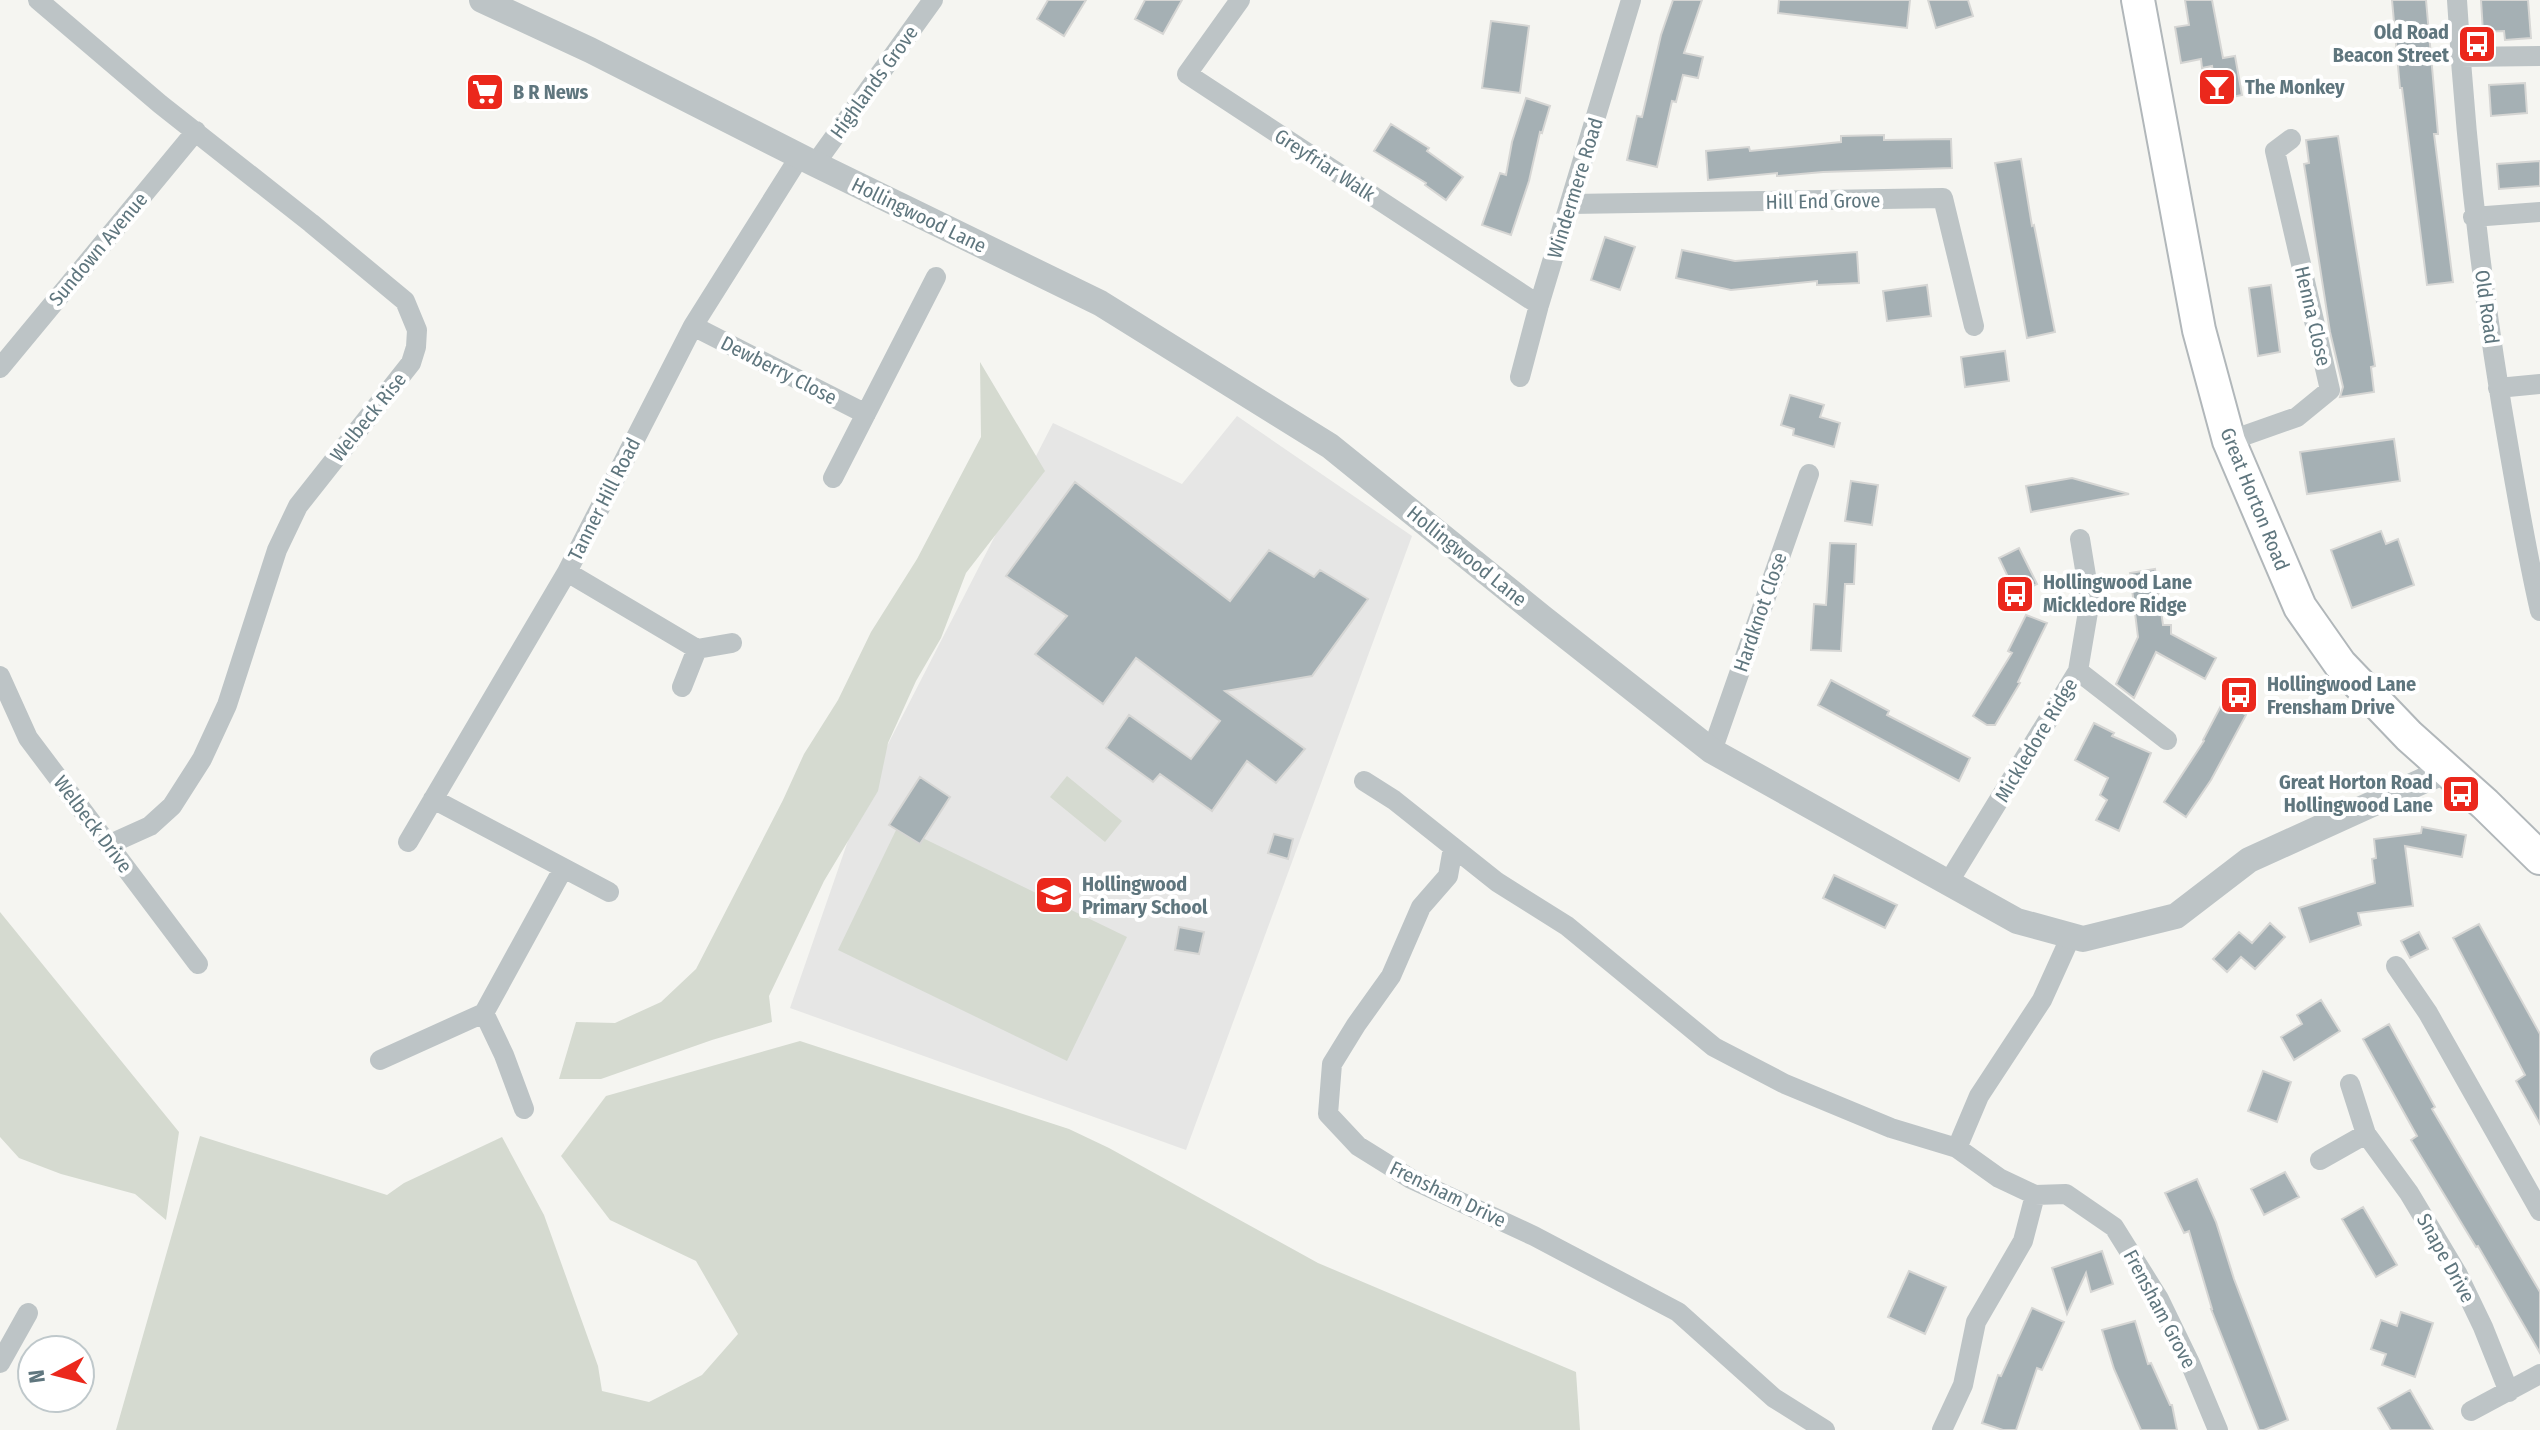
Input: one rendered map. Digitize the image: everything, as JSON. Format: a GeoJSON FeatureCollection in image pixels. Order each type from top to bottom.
{"type":"FeatureCollection","features":[{"type":"Feature","properties":{"kind":"main road","name":"Great Horton Road"},"geometry":{"type":"LineString","coordinates":[[2138,0],[2199,330],[2229,441],[2300,607],[2340,664],[2409,736],[2540,858]]}},
{"type":"Feature","properties":{"kind":"street","name":"Welbeck Rise"},"geometry":{"type":"LineString","coordinates":[[38,0],[405,301],[417,330],[411,363],[298,506],[277,550],[227,705],[202,759],[172,806],[150,826],[110,844]]}},
{"type":"Feature","properties":{"kind":"street","name":"Hollingwood Lane"},"geometry":{"type":"LineString","coordinates":[[482,0],[590,50],[1100,303],[1330,446],[1712,751],[2017,921],[2083,939],[2176,916],[2249,860],[2447,770]]}},
{"type":"Feature","properties":{"kind":"street","name":"Highlands Grove"},"geometry":{"type":"LineString","coordinates":[[808,160],[933,0]]}},
{"type":"Feature","properties":{"kind":"street","name":"Greyfriar Walk"},"geometry":{"type":"LineString","coordinates":[[1240,0],[1187,74],[1539,305]]}},
{"type":"Feature","properties":{"kind":"street","name":"Windermere Road"},"geometry":{"type":"LineString","coordinates":[[1520,377],[1631,0]]}},
{"type":"Feature","properties":{"kind":"street","name":"Old Road"},"geometry":{"type":"LineString","coordinates":[[2457,0],[2473,217],[2498,388],[2535,565],[2540,611]]}},
{"type":"Feature","properties":{"kind":"street"},"geometry":{"type":"LineString","coordinates":[[2460,57],[2540,56]]}},
{"type":"Feature","properties":{"kind":"street","name":"Sundown Avenue"},"geometry":{"type":"LineString","coordinates":[[0,368],[196,131]]}},
{"type":"Feature","properties":{"kind":"street","name":"Henna Close"},"geometry":{"type":"LineString","coordinates":[[2229,441],[2297,417],[2330,390],[2275,151],[2291,139]]}},
{"type":"Feature","properties":{"kind":"street","name":"Tanner Hill Road"},"geometry":{"type":"LineString","coordinates":[[408,842],[567,572],[693,326],[808,160]]}},
{"type":"Feature","properties":{"kind":"street","name":"Hill End Grove"},"geometry":{"type":"LineString","coordinates":[[1571,204],[1943,198],[1974,326]]}},
{"type":"Feature","properties":{"kind":"street"},"geometry":{"type":"LineString","coordinates":[[2473,217],[2540,212]]}},
{"type":"Feature","properties":{"kind":"street"},"geometry":{"type":"LineString","coordinates":[[833,478],[936,277]]}},
{"type":"Feature","properties":{"kind":"street","name":"Dewberry Close"},"geometry":{"type":"LineString","coordinates":[[693,326],[866,414]]}},
{"type":"Feature","properties":{"kind":"street"},"geometry":{"type":"LineString","coordinates":[[2498,388],[2540,384]]}},
{"type":"Feature","properties":{"kind":"street","name":"Hardknot Close"},"geometry":{"type":"LineString","coordinates":[[1712,751],[1809,474]]}},
{"type":"Feature","properties":{"kind":"street","name":"Mickledore Ridge"},"geometry":{"type":"LineString","coordinates":[[1948,883],[2078,671],[2090,600],[2080,539]]}},
{"type":"Feature","properties":{"kind":"street"},"geometry":{"type":"LineString","coordinates":[[567,572],[697,649],[732,643]]}},
{"type":"Feature","properties":{"kind":"street"},"geometry":{"type":"LineString","coordinates":[[682,687],[697,649]]}},
{"type":"Feature","properties":{"kind":"street"},"geometry":{"type":"LineString","coordinates":[[2078,671],[2167,740]]}},
{"type":"Feature","properties":{"kind":"street","name":"Welbeck Drive"},"geometry":{"type":"LineString","coordinates":[[0,676],[28,738],[198,964]]}},
{"type":"Feature","properties":{"kind":"street"},"geometry":{"type":"LineString","coordinates":[[1364,781],[1394,800],[1497,882],[1567,926],[1714,1047],[1785,1084],[1891,1128],[1957,1148],[1979,1096],[2042,1000],[2071,936]]}},
{"type":"Feature","properties":{"kind":"street"},"geometry":{"type":"LineString","coordinates":[[433,799],[609,892]]}},
{"type":"Feature","properties":{"kind":"street","name":"Frensham Drive"},"geometry":{"type":"LineString","coordinates":[[1453,848],[1448,876],[1421,907],[1391,976],[1332,1064],[1328,1114],[1358,1146],[1411,1179],[1534,1236],[1678,1312],[1774,1398],[1825,1430]]}},
{"type":"Feature","properties":{"kind":"street"},"geometry":{"type":"LineString","coordinates":[[380,1060],[484,1013],[563,869]]}},
{"type":"Feature","properties":{"kind":"street"},"geometry":{"type":"LineString","coordinates":[[2396,966],[2428,1013],[2540,1211]]}},
{"type":"Feature","properties":{"kind":"street"},"geometry":{"type":"LineString","coordinates":[[484,1013],[524,1109]]}},
{"type":"Feature","properties":{"kind":"street","name":"Snape Drive"},"geometry":{"type":"LineString","coordinates":[[2350,1084],[2366,1134],[2409,1193],[2458,1275],[2509,1392]]}},
{"type":"Feature","properties":{"kind":"street"},"geometry":{"type":"LineString","coordinates":[[2320,1160],[2366,1134]]}},
{"type":"Feature","properties":{"kind":"street","name":"Frensham Grove"},"geometry":{"type":"LineString","coordinates":[[1957,1148],[1999,1178],[2035,1195],[2066,1194],[2114,1227],[2159,1299],[2218,1430]]}},
{"type":"Feature","properties":{"kind":"street"},"geometry":{"type":"LineString","coordinates":[[1942,1430],[1963,1385],[1976,1322],[2023,1241],[2035,1195]]}},
{"type":"Feature","properties":{"kind":"street"},"geometry":{"type":"LineString","coordinates":[[0,1363],[28,1313]]}},
{"type":"Feature","properties":{"kind":"street"},"geometry":{"type":"LineString","coordinates":[[2471,1411],[2540,1374]]}},
{"type":"Feature","properties":{"kind":"shaded area"},"geometry":{"type":"Polygon","coordinates":[[[980,362],[1045,471],[966,573],[941,638],[916,681],[888,743],[878,791],[824,881],[769,996],[772,1022],[601,1079],[559,1079],[576,1022],[615,1023],[661,1002],[696,969],[804,754],[838,700],[871,632],[917,559],[981,437],[980,362]]]}},
{"type":"Feature","properties":{"kind":"shaded area","name":"Hollingwood Primary School"},"geometry":{"type":"Polygon","coordinates":[[[1237,416],[1412,536],[1186,1150],[790,1008],[868,783],[1053,423],[1182,484],[1237,416]]]}},
{"type":"Feature","properties":{"kind":"shaded area"},"geometry":{"type":"Polygon","coordinates":[[[1067,776],[1122,821],[1105,842],[1050,797],[1067,776]]]}},
{"type":"Feature","properties":{"kind":"shaded area"},"geometry":{"type":"Polygon","coordinates":[[[898,826],[1127,937],[1067,1061],[838,950],[898,826]]]}},
{"type":"Feature","properties":{"kind":"shaded area"},"geometry":{"type":"Polygon","coordinates":[[[0,912],[179,1132],[166,1220],[135,1194],[61,1174],[19,1158],[0,1137],[0,912]]]}},
{"type":"Feature","properties":{"kind":"shaded area"},"geometry":{"type":"Polygon","coordinates":[[[800,1041],[1069,1129],[1318,1263],[1576,1372],[1580,1430],[116,1430],[200,1136],[387,1195],[404,1183],[502,1137],[544,1215],[598,1366],[602,1391],[649,1402],[702,1375],[738,1334],[696,1261],[610,1220],[561,1156],[606,1096],[800,1041]]]}},
{"type":"Feature","properties":{"kind":"building"},"geometry":{"type":"Polygon","coordinates":[[[1048,0],[1086,0],[1064,36],[1037,19],[1048,0]]]}},
{"type":"Feature","properties":{"kind":"building"},"geometry":{"type":"Polygon","coordinates":[[[1145,0],[1182,0],[1163,34],[1135,19],[1145,0]]]}},
{"type":"Feature","properties":{"kind":"building"},"geometry":{"type":"Polygon","coordinates":[[[1673,0],[1702,0],[1684,53],[1703,57],[1698,78],[1683,75],[1676,102],[1672,101],[1657,167],[1627,160],[1637,116],[1642,117],[1661,35],[1673,0]]]}},
{"type":"Feature","properties":{"kind":"building"},"geometry":{"type":"Polygon","coordinates":[[[1779,0],[1910,0],[1907,28],[1778,13],[1779,0]]]}},
{"type":"Feature","properties":{"kind":"building"},"geometry":{"type":"Polygon","coordinates":[[[1928,0],[1968,0],[1973,16],[1936,28],[1928,0]]]}},
{"type":"Feature","properties":{"kind":"building"},"geometry":{"type":"Polygon","coordinates":[[[2185,0],[2212,0],[2223,58],[2235,56],[2242,95],[2218,100],[2212,66],[2202,68],[2201,59],[2181,63],[2175,27],[2189,25],[2185,0]]]}},
{"type":"Feature","properties":{"kind":"building"},"geometry":{"type":"Polygon","coordinates":[[[2392,0],[2426,0],[2438,134],[2434,134],[2453,282],[2427,285],[2400,88],[2392,0]]]}},
{"type":"Feature","properties":{"kind":"building"},"geometry":{"type":"Polygon","coordinates":[[[2481,0],[2528,0],[2531,38],[2505,40],[2504,31],[2483,32],[2481,0]]]}},
{"type":"Feature","properties":{"kind":"building"},"geometry":{"type":"Polygon","coordinates":[[[1491,21],[1529,26],[1520,93],[1482,88],[1491,21]]]}},
{"type":"Feature","properties":{"kind":"building"},"geometry":{"type":"Polygon","coordinates":[[[2525,83],[2527,113],[2491,116],[2489,85],[2525,83]]]}},
{"type":"Feature","properties":{"kind":"building"},"geometry":{"type":"Polygon","coordinates":[[[1526,98],[1550,106],[1511,235],[1482,225],[1500,173],[1506,175],[1512,142],[1526,98]]]}},
{"type":"Feature","properties":{"kind":"building"},"geometry":{"type":"Polygon","coordinates":[[[1391,124],[1429,148],[1427,151],[1463,177],[1446,200],[1426,183],[1374,151],[1391,124]]]}},
{"type":"Feature","properties":{"kind":"building"},"geometry":{"type":"Polygon","coordinates":[[[1884,135],[1884,140],[1951,139],[1952,168],[1777,176],[1777,173],[1708,180],[1706,151],[1749,147],[1750,151],[1841,142],[1841,136],[1884,135]]]}},
{"type":"Feature","properties":{"kind":"building"},"geometry":{"type":"Polygon","coordinates":[[[2338,136],[2375,366],[2371,367],[2374,392],[2340,397],[2343,387],[2330,332],[2304,164],[2309,163],[2306,140],[2338,136]]]}},
{"type":"Feature","properties":{"kind":"building"},"geometry":{"type":"Polygon","coordinates":[[[2021,159],[2055,332],[2027,338],[1995,163],[2021,159]]]}},
{"type":"Feature","properties":{"kind":"building"},"geometry":{"type":"Polygon","coordinates":[[[2540,161],[2540,186],[2499,189],[2497,164],[2540,161]]]}},
{"type":"Feature","properties":{"kind":"building"},"geometry":{"type":"Polygon","coordinates":[[[1605,237],[1635,247],[1620,290],[1591,280],[1605,237]]]}},
{"type":"Feature","properties":{"kind":"building"},"geometry":{"type":"Polygon","coordinates":[[[1682,250],[1735,261],[1857,252],[1859,283],[1817,285],[1817,281],[1731,290],[1676,278],[1682,250]]]}},
{"type":"Feature","properties":{"kind":"building"},"geometry":{"type":"Polygon","coordinates":[[[1927,285],[1931,316],[1887,321],[1883,291],[1927,285]]]}},
{"type":"Feature","properties":{"kind":"building"},"geometry":{"type":"Polygon","coordinates":[[[2271,285],[2280,352],[2258,356],[2249,288],[2271,285]]]}},
{"type":"Feature","properties":{"kind":"building"},"geometry":{"type":"Polygon","coordinates":[[[2005,351],[2009,381],[1965,387],[1961,357],[2005,351]]]}},
{"type":"Feature","properties":{"kind":"building"},"geometry":{"type":"Polygon","coordinates":[[[1790,395],[1824,405],[1820,417],[1840,423],[1834,447],[1793,435],[1794,429],[1781,425],[1790,395]]]}},
{"type":"Feature","properties":{"kind":"building"},"geometry":{"type":"Polygon","coordinates":[[[2394,439],[2400,481],[2307,494],[2300,452],[2394,439]]]}},
{"type":"Feature","properties":{"kind":"building"},"geometry":{"type":"Polygon","coordinates":[[[2072,478],[2129,494],[2031,512],[2026,486],[2072,478]]]}},
{"type":"Feature","properties":{"kind":"building"},"geometry":{"type":"Polygon","coordinates":[[[1851,481],[1878,485],[1872,525],[1845,521],[1851,481]]]}},
{"type":"Feature","properties":{"kind":"building"},"geometry":{"type":"Polygon","coordinates":[[[1075,482],[1230,601],[1269,550],[1314,577],[1320,570],[1368,599],[1312,676],[1225,691],[1305,749],[1276,783],[1247,761],[1212,811],[1160,774],[1153,782],[1106,748],[1129,715],[1191,759],[1220,721],[1136,658],[1103,704],[1035,654],[1067,616],[1006,576],[1075,482]]]}},
{"type":"Feature","properties":{"kind":"building"},"geometry":{"type":"Polygon","coordinates":[[[2381,531],[2386,544],[2398,539],[2414,585],[2352,608],[2331,550],[2381,531]]]}},
{"type":"Feature","properties":{"kind":"building"},"geometry":{"type":"Polygon","coordinates":[[[1830,543],[1856,544],[1854,584],[1845,584],[1841,651],[1811,650],[1814,604],[1826,605],[1830,543]]]}},
{"type":"Feature","properties":{"kind":"building"},"geometry":{"type":"Polygon","coordinates":[[[2019,548],[2037,584],[2016,594],[1999,558],[2019,548]]]}},
{"type":"Feature","properties":{"kind":"building"},"geometry":{"type":"Polygon","coordinates":[[[2155,569],[2163,625],[2171,625],[2171,634],[2216,658],[2205,679],[2156,652],[2134,698],[2116,684],[2138,637],[2130,573],[2155,569]]]}},
{"type":"Feature","properties":{"kind":"building"},"geometry":{"type":"Polygon","coordinates":[[[2026,615],[2047,623],[2020,683],[1995,725],[1987,725],[1973,716],[2012,653],[2008,651],[2026,615]]]}},
{"type":"Feature","properties":{"kind":"building"},"geometry":{"type":"Polygon","coordinates":[[[1831,680],[1889,711],[1887,715],[1970,758],[1959,781],[1818,705],[1831,680]]]}},
{"type":"Feature","properties":{"kind":"building"},"geometry":{"type":"Polygon","coordinates":[[[2223,702],[2246,715],[2211,780],[2186,817],[2164,802],[2204,741],[2223,702]]]}},
{"type":"Feature","properties":{"kind":"building"},"geometry":{"type":"Polygon","coordinates":[[[2094,723],[2114,733],[2112,736],[2151,753],[2119,831],[2096,820],[2107,800],[2100,795],[2108,778],[2075,760],[2094,723]]]}},
{"type":"Feature","properties":{"kind":"building"},"geometry":{"type":"Polygon","coordinates":[[[920,777],[950,797],[920,844],[889,825],[920,777]]]}},
{"type":"Feature","properties":{"kind":"building"},"geometry":{"type":"Polygon","coordinates":[[[2422,827],[2466,835],[2462,857],[2405,846],[2413,906],[2358,913],[2361,925],[2310,942],[2299,908],[2375,883],[2372,859],[2376,858],[2374,839],[2421,833],[2422,827]]]}},
{"type":"Feature","properties":{"kind":"building"},"geometry":{"type":"Polygon","coordinates":[[[1274,834],[1293,839],[1288,859],[1268,853],[1274,834]]]}},
{"type":"Feature","properties":{"kind":"building"},"geometry":{"type":"Polygon","coordinates":[[[1834,875],[1897,905],[1885,928],[1823,898],[1834,875]]]}},
{"type":"Feature","properties":{"kind":"building"},"geometry":{"type":"Polygon","coordinates":[[[2270,923],[2285,937],[2255,969],[2241,957],[2227,972],[2213,959],[2239,932],[2252,943],[2270,923]]]}},
{"type":"Feature","properties":{"kind":"building"},"geometry":{"type":"Polygon","coordinates":[[[2479,924],[2540,1034],[2540,1124],[2516,1081],[2525,1075],[2453,938],[2479,924]]]}},
{"type":"Feature","properties":{"kind":"building"},"geometry":{"type":"Polygon","coordinates":[[[1179,927],[1204,932],[1199,954],[1175,950],[1179,927]]]}},
{"type":"Feature","properties":{"kind":"building"},"geometry":{"type":"Polygon","coordinates":[[[2419,932],[2428,949],[2410,958],[2401,941],[2419,932]]]}},
{"type":"Feature","properties":{"kind":"building"},"geometry":{"type":"Polygon","coordinates":[[[2321,1000],[2340,1031],[2294,1060],[2281,1037],[2302,1024],[2297,1015],[2321,1000]]]}},
{"type":"Feature","properties":{"kind":"building"},"geometry":{"type":"Polygon","coordinates":[[[2389,1024],[2435,1107],[2432,1109],[2540,1292],[2540,1353],[2411,1140],[2417,1136],[2363,1039],[2389,1024]]]}},
{"type":"Feature","properties":{"kind":"building"},"geometry":{"type":"Polygon","coordinates":[[[2263,1071],[2291,1082],[2277,1122],[2248,1111],[2263,1071]]]}},
{"type":"Feature","properties":{"kind":"building"},"geometry":{"type":"Polygon","coordinates":[[[2285,1172],[2299,1197],[2264,1215],[2251,1189],[2285,1172]]]}},
{"type":"Feature","properties":{"kind":"building"},"geometry":{"type":"Polygon","coordinates":[[[2197,1179],[2216,1222],[2234,1279],[2288,1420],[2264,1430],[2259,1430],[2211,1309],[2189,1231],[2184,1233],[2165,1193],[2197,1179]]]}},
{"type":"Feature","properties":{"kind":"building"},"geometry":{"type":"Polygon","coordinates":[[[2363,1207],[2397,1265],[2376,1277],[2342,1219],[2363,1207]]]}},
{"type":"Feature","properties":{"kind":"building"},"geometry":{"type":"Polygon","coordinates":[[[2102,1251],[2113,1284],[2091,1292],[2086,1273],[2067,1314],[2052,1268],[2102,1251]]]}},
{"type":"Feature","properties":{"kind":"building"},"geometry":{"type":"Polygon","coordinates":[[[1909,1271],[1946,1287],[1925,1334],[1888,1317],[1909,1271]]]}},
{"type":"Feature","properties":{"kind":"building"},"geometry":{"type":"Polygon","coordinates":[[[2032,1308],[2064,1322],[2042,1370],[2037,1368],[2016,1430],[2003,1430],[1982,1423],[1998,1375],[2001,1376],[2032,1308]]]}},
{"type":"Feature","properties":{"kind":"building"},"geometry":{"type":"Polygon","coordinates":[[[2401,1312],[2433,1323],[2415,1377],[2382,1365],[2386,1354],[2371,1349],[2381,1320],[2397,1326],[2401,1312]]]}},
{"type":"Feature","properties":{"kind":"building"},"geometry":{"type":"Polygon","coordinates":[[[2135,1321],[2148,1364],[2151,1363],[2172,1405],[2177,1430],[2141,1430],[2114,1369],[2102,1330],[2135,1321]]]}},
{"type":"Feature","properties":{"kind":"building"},"geometry":{"type":"Polygon","coordinates":[[[2410,1390],[2433,1430],[2391,1430],[2378,1408],[2410,1390]]]}},
{"type":"Feature","properties":{"kind":"place","name":"Old Road Beacon Street"},"geometry":{"type":"Point","coordinates":[2477,44]}},
{"type":"Feature","properties":{"kind":"place","name":"The Monkey"},"geometry":{"type":"Point","coordinates":[2217,87]}},
{"type":"Feature","properties":{"kind":"place","name":"B R News"},"geometry":{"type":"Point","coordinates":[485,92]}},
{"type":"Feature","properties":{"kind":"place","name":"Hollingwood Lane Mickledore Ridge"},"geometry":{"type":"Point","coordinates":[2015,594]}},
{"type":"Feature","properties":{"kind":"place","name":"Hollingwood Lane Frensham Drive"},"geometry":{"type":"Point","coordinates":[2239,695]}},
{"type":"Feature","properties":{"kind":"place","name":"Great Horton Road Hollingwood Lane"},"geometry":{"type":"Point","coordinates":[2461,794]}},
{"type":"Feature","properties":{"kind":"place","name":"Hollingwood Primary School"},"geometry":{"type":"Point","coordinates":[1054,895]}}]}
